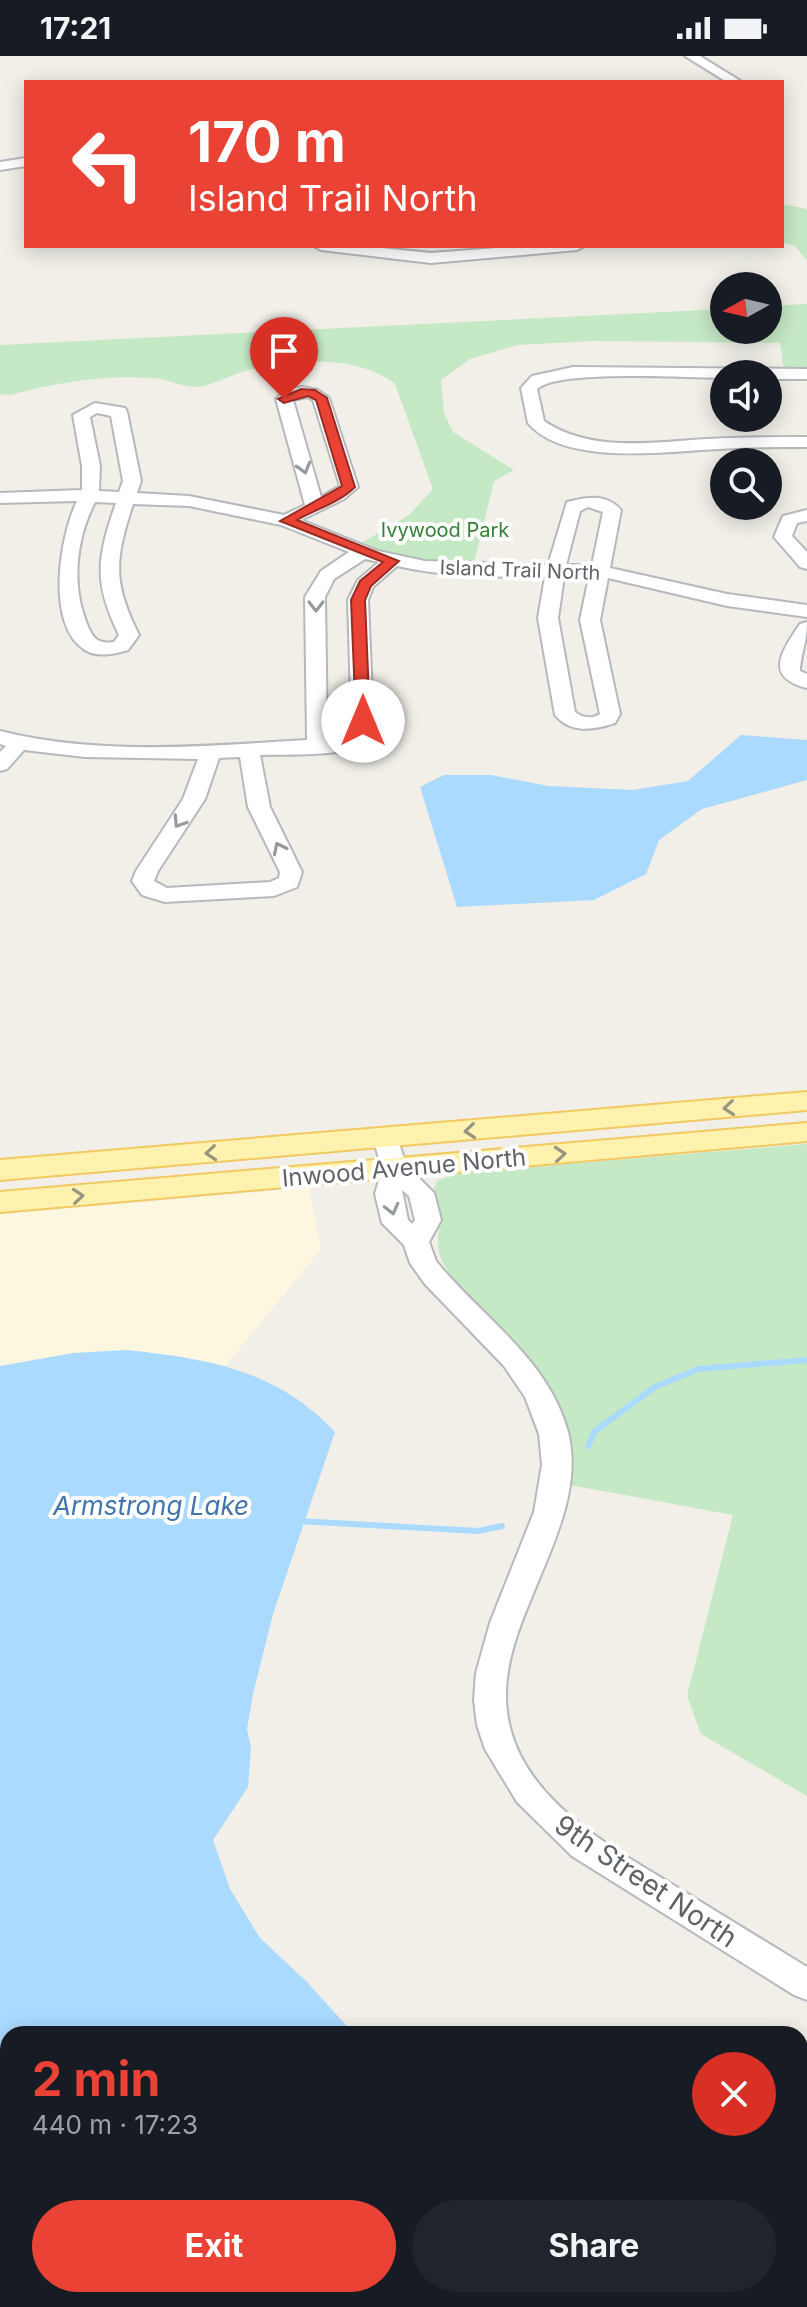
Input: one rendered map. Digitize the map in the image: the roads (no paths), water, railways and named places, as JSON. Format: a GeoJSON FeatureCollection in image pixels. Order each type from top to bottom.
{"type":"FeatureCollection","features":[{"type":"Feature","properties":{"kind":"main road","name":"Inwood Avenue North"},"geometry":{"type":"LineString","coordinates":[[0,1170],[807,1101]]}},
{"type":"Feature","properties":{"kind":"main road","name":"Inwood Avenue North"},"geometry":{"type":"LineString","coordinates":[[0,1202],[807,1132]]}},
{"type":"Feature","properties":{"kind":"street"},"geometry":{"type":"LineString","coordinates":[[691,56],[733,80]]}},
{"type":"Feature","properties":{"kind":"street"},"geometry":{"type":"LineString","coordinates":[[0,166],[24,162]]}},
{"type":"Feature","properties":{"kind":"street"},"geometry":{"type":"LineString","coordinates":[[339,248],[431,258],[553,248]]}},
{"type":"Feature","properties":{"kind":"street"},"geometry":{"type":"LineString","coordinates":[[807,374],[584,372],[538,379],[529,388],[536,423],[559,437],[579,442],[656,448],[807,442]]}},
{"type":"Feature","properties":{"kind":"street"},"geometry":{"type":"LineString","coordinates":[[286,521],[347,491],[348,484],[321,398],[311,393],[293,393],[284,399],[314,505]]}},
{"type":"Feature","properties":{"kind":"street"},"geometry":{"type":"LineString","coordinates":[[106,408],[119,412],[132,473],[108,567],[113,603],[129,635],[121,646],[96,649],[86,643],[69,603],[69,547],[88,495],[92,484],[81,415],[85,411],[106,408]]}},
{"type":"Feature","properties":{"kind":"street","name":"Island Trail North"},"geometry":{"type":"LineString","coordinates":[[0,498],[128,496],[210,504],[286,521],[364,552],[425,567],[479,571],[600,571],[727,600],[807,611]]}},
{"type":"Feature","properties":{"kind":"street"},"geometry":{"type":"LineString","coordinates":[[595,502],[612,510],[590,625],[610,714],[608,719],[587,724],[573,722],[565,715],[548,628],[556,569],[573,506],[595,502]]}},
{"type":"Feature","properties":{"kind":"street"},"geometry":{"type":"LineString","coordinates":[[807,515],[789,520],[783,537],[807,563]]}},
{"type":"Feature","properties":{"kind":"street"},"geometry":{"type":"LineString","coordinates":[[317,745],[315,597],[326,575],[364,552]]}},
{"type":"Feature","properties":{"kind":"street"},"geometry":{"type":"LineString","coordinates":[[0,765],[10,740],[136,754],[349,742],[362,733],[363,674],[358,600],[365,584],[392,561]]}},
{"type":"Feature","properties":{"kind":"street"},"geometry":{"type":"LineString","coordinates":[[807,628],[788,663],[790,674],[807,682]]}},
{"type":"Feature","properties":{"kind":"street"},"geometry":{"type":"LineString","coordinates":[[210,752],[208,775],[147,871],[143,881],[150,890],[165,895],[274,889],[289,882],[291,872],[259,807],[249,750]]}},
{"type":"Feature","properties":{"kind":"street","name":"9th Street North"},"geometry":{"type":"LineString","coordinates":[[386,1138],[395,1169],[388,1194],[395,1223],[416,1242],[423,1263],[435,1278],[526,1374],[550,1420],[555,1443],[554,1498],[498,1646],[491,1677],[497,1737],[510,1768],[529,1796],[584,1847],[807,1985]]}},
{"type":"Feature","properties":{"kind":"water"},"geometry":{"type":"Polygon","coordinates":[[[741,735],[807,740],[807,780],[702,809],[659,840],[646,874],[594,900],[457,907],[420,787],[444,775],[491,775],[549,786],[633,790],[688,781],[741,735]]]}},
{"type":"Feature","properties":{"kind":"water","name":"Armstrong Lake"},"geometry":{"type":"Polygon","coordinates":[[[126,1350],[185,1357],[239,1371],[289,1394],[335,1432],[273,1614],[253,1694],[247,1729],[251,1748],[248,1787],[213,1840],[230,1889],[260,1938],[306,1981],[347,2026],[0,2026],[0,1366],[73,1353],[126,1350]]]}},
{"type":"Feature","properties":{"kind":"waterway"},"geometry":{"type":"LineString","coordinates":[[588,1446],[595,1431],[655,1387],[698,1369],[807,1360]]}},
{"type":"Feature","properties":{"kind":"waterway"},"geometry":{"type":"LineString","coordinates":[[298,1521],[478,1531],[502,1526]]}},
{"type":"Feature","properties":{"kind":"park label","name":"Ivywood Park"},"geometry":{"type":"Point","coordinates":[445,530]}}]}
